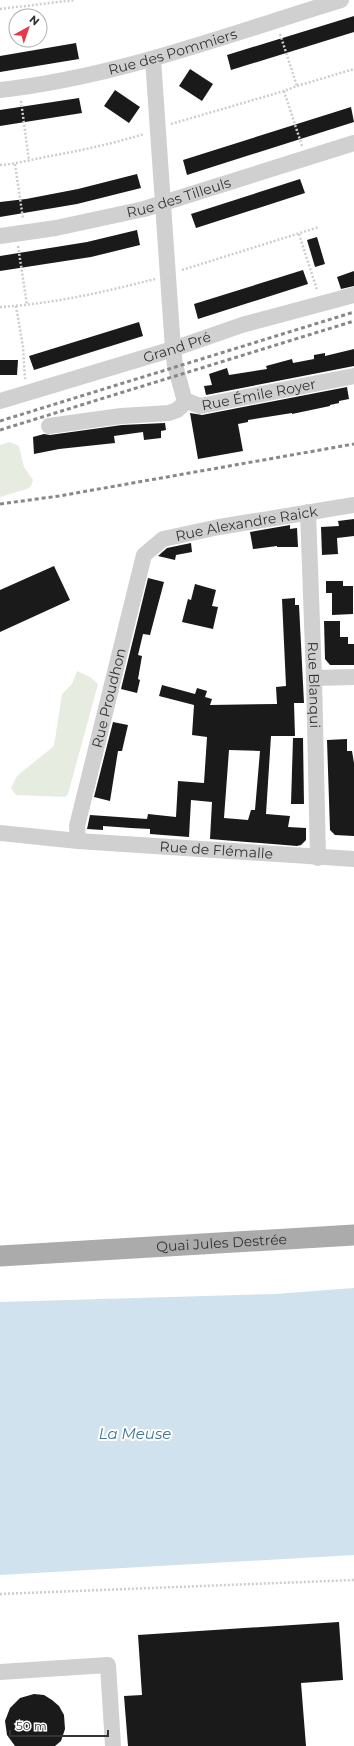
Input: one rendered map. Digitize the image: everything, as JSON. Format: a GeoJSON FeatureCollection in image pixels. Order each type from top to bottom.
{"type":"FeatureCollection","features":[{"type":"Feature","properties":{"kind":"main road","name":"Quai Jules Destrée"},"geometry":{"type":"LineString","coordinates":[[0,1256],[354,1235]]}},
{"type":"Feature","properties":{"kind":"street","name":"Rue des Pommiers"},"geometry":{"type":"LineString","coordinates":[[0,90],[74,78],[153,59],[341,0]]}},
{"type":"Feature","properties":{"kind":"street"},"geometry":{"type":"LineString","coordinates":[[153,59],[163,185],[162,202],[173,349],[175,365],[184,398],[187,401]]}},
{"type":"Feature","properties":{"kind":"street","name":"Rue des Tilleuls"},"geometry":{"type":"LineString","coordinates":[[0,236],[90,222],[144,209],[162,202],[354,143]]}},
{"type":"Feature","properties":{"kind":"street","name":"Grand Pré"},"geometry":{"type":"LineString","coordinates":[[0,401],[173,349],[242,325],[354,295]]}},
{"type":"Feature","properties":{"kind":"street","name":"Rue Émile Royer"},"geometry":{"type":"LineString","coordinates":[[49,426],[121,416],[169,413],[177,410],[187,401],[200,406],[354,376]]}},
{"type":"Feature","properties":{"kind":"street","name":"Rue Alexandre Raick"},"geometry":{"type":"LineString","coordinates":[[144,555],[162,538],[354,505]]}},
{"type":"Feature","properties":{"kind":"street","name":"Rue Blanqui"},"geometry":{"type":"LineString","coordinates":[[308,512],[314,678],[318,858]]}},
{"type":"Feature","properties":{"kind":"street","name":"Rue Proudhon"},"geometry":{"type":"LineString","coordinates":[[78,841],[77,826],[144,555]]}},
{"type":"Feature","properties":{"kind":"street"},"geometry":{"type":"LineString","coordinates":[[314,678],[354,677]]}},
{"type":"Feature","properties":{"kind":"street","name":"Rue de Flémalle"},"geometry":{"type":"LineString","coordinates":[[0,833],[78,841],[318,858],[354,859]]}},
{"type":"Feature","properties":{"kind":"street"},"geometry":{"type":"LineString","coordinates":[[0,1672],[108,1665],[113,1746]]}},
{"type":"Feature","properties":{"kind":"path"},"geometry":{"type":"LineString","coordinates":[[0,10],[75,0]]}},
{"type":"Feature","properties":{"kind":"path"},"geometry":{"type":"LineString","coordinates":[[276,20],[297,86]]}},
{"type":"Feature","properties":{"kind":"path"},"geometry":{"type":"LineString","coordinates":[[0,166],[118,142],[354,69]]}},
{"type":"Feature","properties":{"kind":"path"},"geometry":{"type":"LineString","coordinates":[[19,88],[29,161]]}},
{"type":"Feature","properties":{"kind":"path"},"geometry":{"type":"LineString","coordinates":[[284,91],[305,158]]}},
{"type":"Feature","properties":{"kind":"path"},"geometry":{"type":"LineString","coordinates":[[15,164],[26,305]]}},
{"type":"Feature","properties":{"kind":"path"},"geometry":{"type":"LineString","coordinates":[[0,307],[26,305],[112,290],[168,275],[319,227]]}},
{"type":"Feature","properties":{"kind":"path"},"geometry":{"type":"LineString","coordinates":[[298,234],[322,304]]}},
{"type":"Feature","properties":{"kind":"path"},"geometry":{"type":"LineString","coordinates":[[16,306],[25,365],[25,393]]}},
{"type":"Feature","properties":{"kind":"path"},"geometry":{"type":"LineString","coordinates":[[0,1594],[354,1580]]}},
{"type":"Feature","properties":{"kind":"shaded area"},"geometry":{"type":"Polygon","coordinates":[[[9,442],[19,446],[24,467],[33,480],[31,486],[27,489],[0,497],[0,445],[9,442]]]}},
{"type":"Feature","properties":{"kind":"shaded area"},"geometry":{"type":"Polygon","coordinates":[[[77,671],[90,677],[98,684],[68,794],[65,797],[16,795],[11,788],[17,776],[54,746],[62,694],[72,684],[77,671]]]}},
{"type":"Feature","properties":{"kind":"water","name":"La Meuse"},"geometry":{"type":"Polygon","coordinates":[[[354,1288],[354,1555],[0,1575],[0,1302],[275,1294],[354,1288]]]}},
{"type":"Feature","properties":{"kind":"building"},"geometry":{"type":"Polygon","coordinates":[[[354,16],[354,32],[231,70],[227,55],[354,16]]]}},
{"type":"Feature","properties":{"kind":"building"},"geometry":{"type":"Polygon","coordinates":[[[76,43],[79,59],[0,72],[0,56],[76,43]]]}},
{"type":"Feature","properties":{"kind":"building"},"geometry":{"type":"Polygon","coordinates":[[[190,69],[213,84],[202,101],[179,86],[190,69]]]}},
{"type":"Feature","properties":{"kind":"building"},"geometry":{"type":"Polygon","coordinates":[[[115,90],[140,107],[129,123],[104,106],[115,90]]]}},
{"type":"Feature","properties":{"kind":"building"},"geometry":{"type":"Polygon","coordinates":[[[79,98],[82,113],[0,126],[0,110],[79,98]]]}},
{"type":"Feature","properties":{"kind":"building"},"geometry":{"type":"Polygon","coordinates":[[[351,107],[354,122],[187,175],[183,160],[351,107]]]}},
{"type":"Feature","properties":{"kind":"building"},"geometry":{"type":"Polygon","coordinates":[[[137,174],[141,188],[77,204],[0,217],[0,202],[26,199],[78,189],[137,174]]]}},
{"type":"Feature","properties":{"kind":"building"},"geometry":{"type":"Polygon","coordinates":[[[300,179],[305,193],[196,228],[191,214],[300,179]]]}},
{"type":"Feature","properties":{"kind":"building"},"geometry":{"type":"Polygon","coordinates":[[[137,230],[140,245],[91,257],[0,271],[0,256],[87,242],[137,230]]]}},
{"type":"Feature","properties":{"kind":"building"},"geometry":{"type":"Polygon","coordinates":[[[317,237],[325,264],[315,267],[307,240],[317,237]]]}},
{"type":"Feature","properties":{"kind":"building"},"geometry":{"type":"Polygon","coordinates":[[[303,270],[308,284],[198,319],[194,304],[303,270]]]}},
{"type":"Feature","properties":{"kind":"building"},"geometry":{"type":"Polygon","coordinates":[[[354,271],[354,286],[341,289],[337,277],[354,271]]]}},
{"type":"Feature","properties":{"kind":"building"},"geometry":{"type":"Polygon","coordinates":[[[139,322],[143,336],[34,370],[29,356],[139,322]]]}},
{"type":"Feature","properties":{"kind":"building"},"geometry":{"type":"Polygon","coordinates":[[[354,349],[354,366],[206,395],[204,386],[212,385],[209,374],[227,368],[229,375],[267,369],[266,366],[292,359],[293,363],[314,359],[314,355],[325,353],[325,356],[354,349]]]}},
{"type":"Feature","properties":{"kind":"building"},"geometry":{"type":"Polygon","coordinates":[[[0,360],[18,360],[17,375],[0,375],[0,360]]]}},
{"type":"Feature","properties":{"kind":"building"},"geometry":{"type":"Polygon","coordinates":[[[347,387],[349,399],[339,401],[339,403],[292,414],[248,420],[248,422],[238,424],[243,451],[198,459],[190,413],[202,415],[347,387]]]}},
{"type":"Feature","properties":{"kind":"building"},"geometry":{"type":"Polygon","coordinates":[[[165,423],[166,430],[161,431],[161,438],[144,440],[143,432],[114,436],[115,443],[59,449],[34,454],[33,437],[44,434],[50,435],[122,425],[165,423]]]}},
{"type":"Feature","properties":{"kind":"building"},"geometry":{"type":"Polygon","coordinates":[[[354,519],[354,536],[337,538],[338,554],[322,555],[321,527],[339,526],[338,521],[354,519]]]}},
{"type":"Feature","properties":{"kind":"building"},"geometry":{"type":"Polygon","coordinates":[[[290,525],[290,529],[297,528],[298,547],[277,546],[253,549],[250,532],[290,525]]]}},
{"type":"Feature","properties":{"kind":"building"},"geometry":{"type":"Polygon","coordinates":[[[191,543],[192,552],[176,555],[175,560],[158,556],[167,548],[191,543]]]}},
{"type":"Feature","properties":{"kind":"building"},"geometry":{"type":"Polygon","coordinates":[[[54,566],[70,600],[0,632],[0,590],[54,566]]]}},
{"type":"Feature","properties":{"kind":"building"},"geometry":{"type":"Polygon","coordinates":[[[148,578],[164,582],[150,635],[143,634],[138,655],[142,656],[138,679],[140,680],[137,693],[121,689],[148,578]]]}},
{"type":"Feature","properties":{"kind":"building"},"geometry":{"type":"Polygon","coordinates":[[[326,581],[343,581],[343,586],[353,586],[353,614],[332,615],[332,593],[326,593],[326,581]]]}},
{"type":"Feature","properties":{"kind":"building"},"geometry":{"type":"Polygon","coordinates":[[[195,584],[216,590],[212,606],[218,607],[213,629],[182,622],[188,599],[191,600],[195,584]]]}},
{"type":"Feature","properties":{"kind":"building"},"geometry":{"type":"Polygon","coordinates":[[[295,598],[295,605],[299,605],[304,703],[294,703],[295,736],[271,736],[266,814],[290,816],[288,827],[306,828],[306,840],[301,845],[297,846],[210,839],[212,802],[191,800],[189,837],[150,834],[150,829],[103,826],[103,830],[87,829],[90,815],[147,819],[148,814],[176,817],[178,781],[204,783],[207,737],[192,735],[194,705],[159,696],[162,685],[195,694],[197,688],[207,691],[205,697],[212,699],[210,705],[277,704],[276,687],[286,686],[282,599],[295,598]],[[229,750],[224,818],[248,820],[251,810],[255,810],[260,751],[229,750]]]}},
{"type":"Feature","properties":{"kind":"building"},"geometry":{"type":"Polygon","coordinates":[[[324,621],[340,621],[340,637],[348,637],[348,644],[354,644],[354,665],[330,665],[325,659],[324,621]]]}},
{"type":"Feature","properties":{"kind":"building"},"geometry":{"type":"Polygon","coordinates":[[[113,722],[128,725],[122,751],[118,751],[110,801],[94,797],[113,722]]]}},
{"type":"Feature","properties":{"kind":"building"},"geometry":{"type":"Polygon","coordinates":[[[293,738],[303,738],[304,804],[291,804],[293,738]]]}},
{"type":"Feature","properties":{"kind":"building"},"geometry":{"type":"Polygon","coordinates":[[[347,739],[347,751],[352,751],[354,763],[354,836],[335,835],[330,830],[327,740],[347,739]]]}},
{"type":"Feature","properties":{"kind":"building"},"geometry":{"type":"Polygon","coordinates":[[[339,1622],[343,1680],[301,1683],[306,1746],[128,1746],[124,1696],[142,1695],[138,1635],[339,1622]]]}},
{"type":"Feature","properties":{"kind":"building"},"geometry":{"type":"Polygon","coordinates":[[[34,1694],[44,1695],[52,1700],[59,1706],[64,1715],[65,1729],[61,1741],[55,1746],[15,1746],[7,1735],[5,1721],[10,1708],[20,1698],[34,1694]]]}},
{"type":"Feature","properties":{"kind":"railway"},"geometry":{"type":"LineString","coordinates":[[0,421],[354,312]]}},
{"type":"Feature","properties":{"kind":"railway"},"geometry":{"type":"LineString","coordinates":[[0,430],[354,321]]}},
{"type":"Feature","properties":{"kind":"railway"},"geometry":{"type":"LineString","coordinates":[[0,504],[59,496],[354,444]]}}]}
